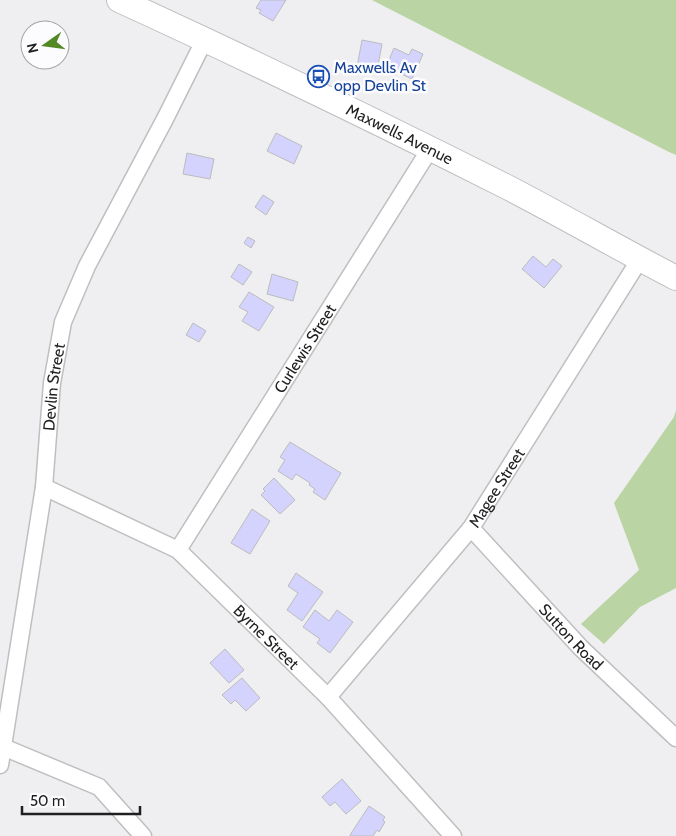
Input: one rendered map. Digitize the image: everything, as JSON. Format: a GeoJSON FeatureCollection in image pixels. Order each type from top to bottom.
{"type":"FeatureCollection","features":[{"type":"Feature","properties":{"kind":"street","name":"Maxwells Avenue"},"geometry":{"type":"LineString","coordinates":[[119,0],[205,39],[430,148],[676,278]]}},
{"type":"Feature","properties":{"kind":"street","name":"Devlin Street"},"geometry":{"type":"LineString","coordinates":[[0,765],[44,487],[52,384],[63,322],[87,266],[205,39]]}},
{"type":"Feature","properties":{"kind":"street","name":"Curlewis Street"},"geometry":{"type":"LineString","coordinates":[[178,550],[430,148]]}},
{"type":"Feature","properties":{"kind":"street","name":"Magee Street"},"geometry":{"type":"LineString","coordinates":[[328,697],[471,528],[640,259]]}},
{"type":"Feature","properties":{"kind":"street","name":"Byrne Street"},"geometry":{"type":"LineString","coordinates":[[44,487],[178,550],[328,697],[454,836]]}},
{"type":"Feature","properties":{"kind":"street","name":"Sutton Road"},"geometry":{"type":"LineString","coordinates":[[471,528],[581,648],[676,738]]}},
{"type":"Feature","properties":{"kind":"street"},"geometry":{"type":"LineString","coordinates":[[3,747],[98,787],[143,836]]}},
{"type":"Feature","properties":{"kind":"green space"},"geometry":{"type":"Polygon","coordinates":[[[372,0],[676,0],[676,155],[669,152],[372,0]]]}},
{"type":"Feature","properties":{"kind":"green space"},"geometry":{"type":"Polygon","coordinates":[[[676,410],[676,588],[640,607],[604,644],[581,624],[639,570],[614,503],[674,417],[676,410]]]}},
{"type":"Feature","properties":{"kind":"building"},"geometry":{"type":"Polygon","coordinates":[[[261,0],[286,0],[273,21],[259,13],[261,10],[256,8],[261,0]]]}},
{"type":"Feature","properties":{"kind":"building"},"geometry":{"type":"Polygon","coordinates":[[[362,40],[382,44],[377,71],[357,67],[362,40]]]}},
{"type":"Feature","properties":{"kind":"building"},"geometry":{"type":"Polygon","coordinates":[[[394,48],[409,55],[412,49],[423,54],[412,79],[386,67],[394,48]]]}},
{"type":"Feature","properties":{"kind":"building"},"geometry":{"type":"Polygon","coordinates":[[[276,133],[302,146],[294,164],[267,151],[276,133]]]}},
{"type":"Feature","properties":{"kind":"building"},"geometry":{"type":"Polygon","coordinates":[[[187,153],[214,159],[210,179],[183,174],[187,153]]]}},
{"type":"Feature","properties":{"kind":"building"},"geometry":{"type":"Polygon","coordinates":[[[263,195],[274,202],[266,215],[255,207],[263,195]]]}},
{"type":"Feature","properties":{"kind":"building"},"geometry":{"type":"Polygon","coordinates":[[[248,237],[255,241],[251,248],[244,243],[248,237]]]}},
{"type":"Feature","properties":{"kind":"building"},"geometry":{"type":"Polygon","coordinates":[[[533,256],[546,267],[553,259],[562,266],[544,288],[522,269],[533,256]]]}},
{"type":"Feature","properties":{"kind":"building"},"geometry":{"type":"Polygon","coordinates":[[[239,264],[252,272],[243,285],[231,277],[239,264]]]}},
{"type":"Feature","properties":{"kind":"building"},"geometry":{"type":"Polygon","coordinates":[[[272,274],[298,282],[293,301],[267,294],[272,274]]]}},
{"type":"Feature","properties":{"kind":"building"},"geometry":{"type":"Polygon","coordinates":[[[249,292],[274,307],[259,331],[242,321],[248,312],[239,307],[249,292]]]}},
{"type":"Feature","properties":{"kind":"building"},"geometry":{"type":"Polygon","coordinates":[[[193,323],[206,331],[199,342],[186,335],[193,323]]]}},
{"type":"Feature","properties":{"kind":"building"},"geometry":{"type":"Polygon","coordinates":[[[290,442],[341,473],[325,500],[313,492],[315,489],[309,485],[310,483],[296,474],[292,480],[278,471],[285,460],[280,457],[290,442]]]}},
{"type":"Feature","properties":{"kind":"building"},"geometry":{"type":"Polygon","coordinates":[[[274,478],[295,500],[280,514],[261,495],[265,491],[263,489],[274,478]]]}},
{"type":"Feature","properties":{"kind":"building"},"geometry":{"type":"Polygon","coordinates":[[[252,509],[270,521],[250,554],[231,543],[252,509]]]}},
{"type":"Feature","properties":{"kind":"building"},"geometry":{"type":"Polygon","coordinates":[[[296,573],[323,592],[302,621],[287,610],[298,593],[288,586],[296,573]]]}},
{"type":"Feature","properties":{"kind":"building"},"geometry":{"type":"Polygon","coordinates":[[[315,610],[329,621],[337,610],[353,622],[330,653],[317,643],[320,639],[303,627],[315,610]]]}},
{"type":"Feature","properties":{"kind":"building"},"geometry":{"type":"Polygon","coordinates":[[[225,649],[244,670],[229,683],[210,663],[225,649]]]}},
{"type":"Feature","properties":{"kind":"building"},"geometry":{"type":"Polygon","coordinates":[[[242,678],[260,698],[246,711],[235,700],[231,704],[222,695],[242,678]]]}},
{"type":"Feature","properties":{"kind":"building"},"geometry":{"type":"Polygon","coordinates":[[[342,779],[361,801],[346,814],[335,802],[330,806],[322,797],[342,779]]]}},
{"type":"Feature","properties":{"kind":"building"},"geometry":{"type":"Polygon","coordinates":[[[369,806],[385,817],[383,820],[385,822],[379,832],[377,830],[373,836],[351,836],[350,835],[369,806]]]}},
{"type":"Feature","properties":{"kind":"place","name":"Maxwells Av opp Devlin St"},"geometry":{"type":"Point","coordinates":[318,76]}}]}
